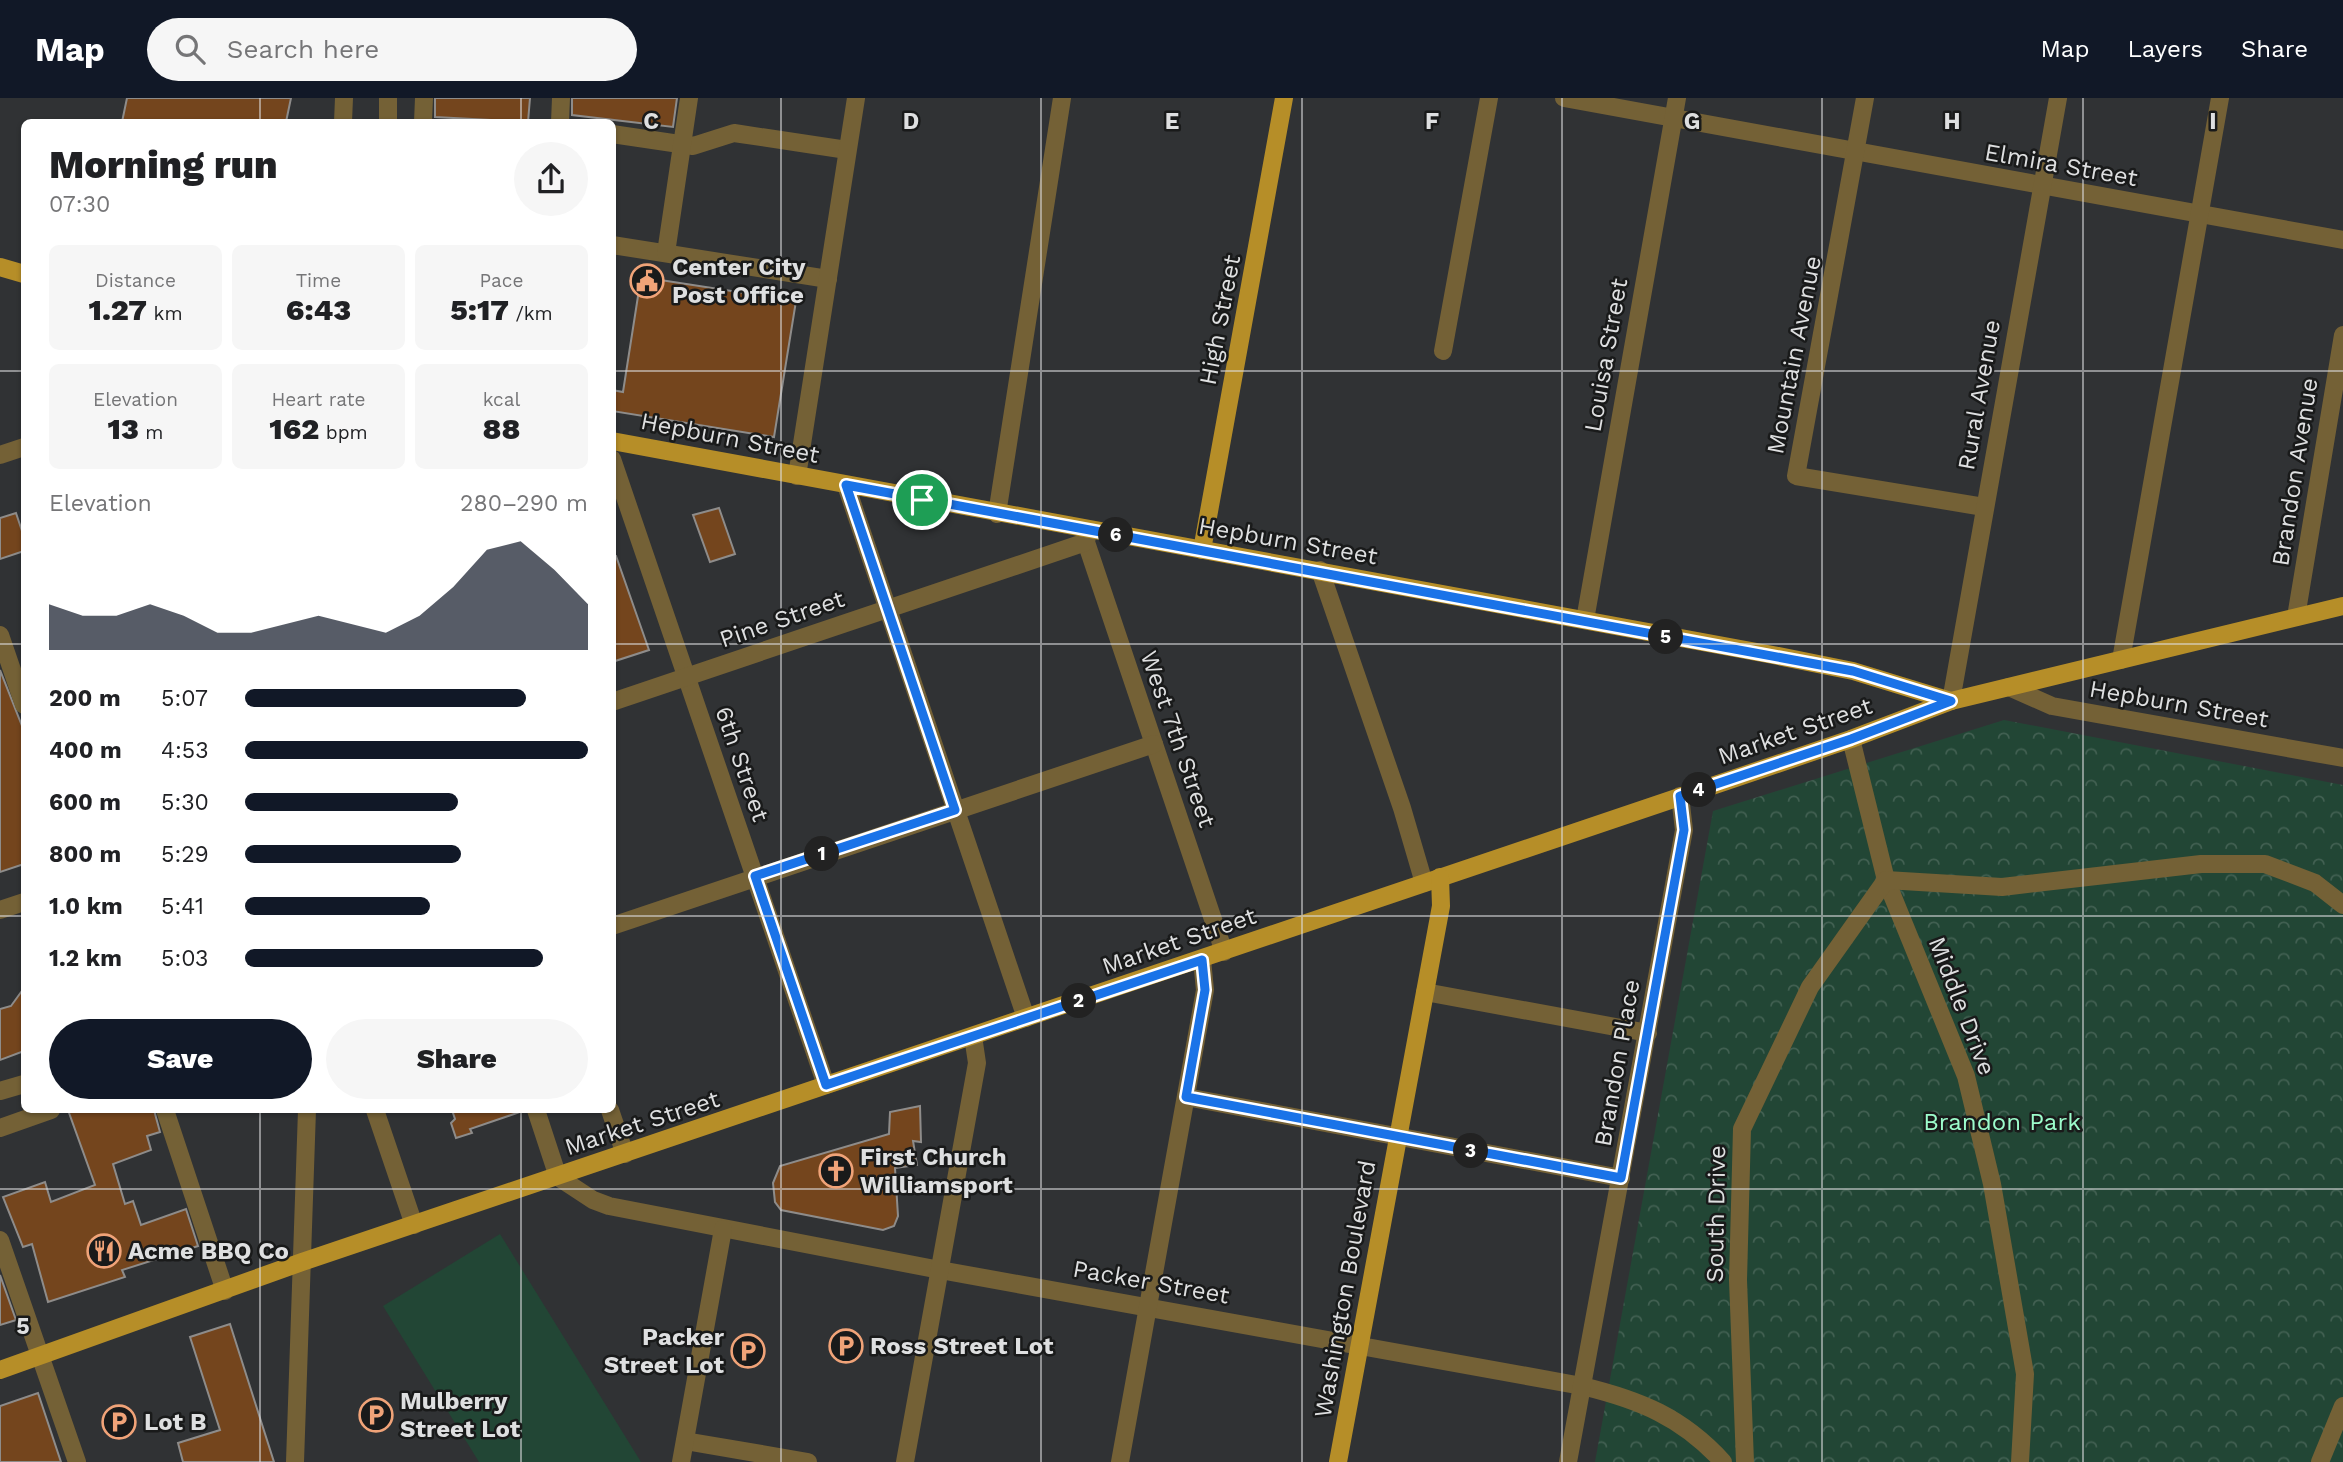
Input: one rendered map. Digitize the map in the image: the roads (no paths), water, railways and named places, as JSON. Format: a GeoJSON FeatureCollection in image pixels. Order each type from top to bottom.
{"type":"FeatureCollection","features":[{"type":"Feature","properties":{"kind":"main road","name":"High Street"},"geometry":{"type":"LineString","coordinates":[[1202,550],[1284,98]]}},
{"type":"Feature","properties":{"kind":"main road"},"geometry":{"type":"LineString","coordinates":[[0,267],[21,273]]}},
{"type":"Feature","properties":{"kind":"main road","name":"Hepburn Street"},"geometry":{"type":"LineString","coordinates":[[616,442],[997,514],[1087,536],[1202,550],[1320,570],[1853,671],[1951,701]]}},
{"type":"Feature","properties":{"kind":"main road","name":"Market Street"},"geometry":{"type":"LineString","coordinates":[[0,1370],[302,1262],[1202,960],[1851,739],[1951,701],[2343,606]]}},
{"type":"Feature","properties":{"kind":"main road","name":"Washington Boulevard"},"geometry":{"type":"LineString","coordinates":[[1338,1462],[1441,906],[1432,880]]}},
{"type":"Feature","properties":{"kind":"street"},"geometry":{"type":"LineString","coordinates":[[342,119],[344,98]]}},
{"type":"Feature","properties":{"kind":"street"},"geometry":{"type":"LineString","coordinates":[[388,98],[388,119]]}},
{"type":"Feature","properties":{"kind":"street"},"geometry":{"type":"LineString","coordinates":[[423,119],[424,98]]}},
{"type":"Feature","properties":{"kind":"street"},"geometry":{"type":"LineString","coordinates":[[560,119],[561,98]]}},
{"type":"Feature","properties":{"kind":"street"},"geometry":{"type":"LineString","coordinates":[[666,253],[689,98]]}},
{"type":"Feature","properties":{"kind":"street"},"geometry":{"type":"LineString","coordinates":[[797,476],[856,98]]}},
{"type":"Feature","properties":{"kind":"street"},"geometry":{"type":"LineString","coordinates":[[997,514],[1062,98]]}},
{"type":"Feature","properties":{"kind":"street"},"geometry":{"type":"LineString","coordinates":[[1443,351],[1489,98]]}},
{"type":"Feature","properties":{"kind":"street","name":"Elmira Street"},"geometry":{"type":"LineString","coordinates":[[1564,98],[2343,240]]}},
{"type":"Feature","properties":{"kind":"street","name":"Louisa Street"},"geometry":{"type":"LineString","coordinates":[[1585,620],[1677,98]]}},
{"type":"Feature","properties":{"kind":"street","name":"Mountain Avenue"},"geometry":{"type":"LineString","coordinates":[[1866,98],[1796,476],[1984,507]]}},
{"type":"Feature","properties":{"kind":"street","name":"Rural Avenue"},"geometry":{"type":"LineString","coordinates":[[1951,701],[2058,98]]}},
{"type":"Feature","properties":{"kind":"street"},"geometry":{"type":"LineString","coordinates":[[2121,660],[2220,98]]}},
{"type":"Feature","properties":{"kind":"street"},"geometry":{"type":"LineString","coordinates":[[616,135],[693,146],[734,133],[848,150]]}},
{"type":"Feature","properties":{"kind":"street"},"geometry":{"type":"LineString","coordinates":[[616,245],[828,279]]}},
{"type":"Feature","properties":{"kind":"street","name":"Brandon Avenue"},"geometry":{"type":"LineString","coordinates":[[2295,617],[2343,335]]}},
{"type":"Feature","properties":{"kind":"street"},"geometry":{"type":"LineString","coordinates":[[0,456],[21,448]]}},
{"type":"Feature","properties":{"kind":"street","name":"6th Street"},"geometry":{"type":"LineString","coordinates":[[616,477],[826,1085]]}},
{"type":"Feature","properties":{"kind":"street"},"geometry":{"type":"LineString","coordinates":[[846,485],[1026,1018]]}},
{"type":"Feature","properties":{"kind":"street","name":"Pine Street"},"geometry":{"type":"LineString","coordinates":[[616,701],[888,609],[1087,536]]}},
{"type":"Feature","properties":{"kind":"street","name":"West 7th Street"},"geometry":{"type":"LineString","coordinates":[[1087,536],[1224,952]]}},
{"type":"Feature","properties":{"kind":"street"},"geometry":{"type":"LineString","coordinates":[[1320,570],[1402,808],[1432,880]]}},
{"type":"Feature","properties":{"kind":"street"},"geometry":{"type":"LineString","coordinates":[[0,635],[21,698]]}},
{"type":"Feature","properties":{"kind":"street","name":"Hepburn Street"},"geometry":{"type":"LineString","coordinates":[[2009,687],[2052,706],[2343,758]]}},
{"type":"Feature","properties":{"kind":"street","name":"Middle Drive"},"geometry":{"type":"LineString","coordinates":[[1851,739],[1886,880],[1966,1076],[1992,1184],[2025,1374],[2020,1462]]}},
{"type":"Feature","properties":{"kind":"street"},"geometry":{"type":"LineString","coordinates":[[616,925],[1154,744]]}},
{"type":"Feature","properties":{"kind":"street","name":"Brandon Place"},"geometry":{"type":"LineString","coordinates":[[1568,1462],[1684,830],[1680,796]]}},
{"type":"Feature","properties":{"kind":"street"},"geometry":{"type":"LineString","coordinates":[[1886,880],[2002,887],[2201,864],[2265,864],[2315,883],[2343,905]]}},
{"type":"Feature","properties":{"kind":"street","name":"South Drive"},"geometry":{"type":"LineString","coordinates":[[1745,1462],[1738,1280],[1742,1129],[1810,987],[1886,880]]}},
{"type":"Feature","properties":{"kind":"street"},"geometry":{"type":"LineString","coordinates":[[0,910],[21,903]]}},
{"type":"Feature","properties":{"kind":"street"},"geometry":{"type":"LineString","coordinates":[[1120,1462],[1205,990],[1202,960]]}},
{"type":"Feature","properties":{"kind":"street"},"geometry":{"type":"LineString","coordinates":[[1425,992],[1648,1033]]}},
{"type":"Feature","properties":{"kind":"street"},"geometry":{"type":"LineString","coordinates":[[905,1462],[977,1063],[974,1036]]}},
{"type":"Feature","properties":{"kind":"street"},"geometry":{"type":"LineString","coordinates":[[0,1091],[21,1085]]}},
{"type":"Feature","properties":{"kind":"street"},"geometry":{"type":"LineString","coordinates":[[1186,1097],[1621,1178]]}},
{"type":"Feature","properties":{"kind":"street"},"geometry":{"type":"LineString","coordinates":[[0,1127],[42,1113]]}},
{"type":"Feature","properties":{"kind":"street"},"geometry":{"type":"LineString","coordinates":[[166,1113],[225,1291]]}},
{"type":"Feature","properties":{"kind":"street"},"geometry":{"type":"LineString","coordinates":[[295,1462],[307,1113]]}},
{"type":"Feature","properties":{"kind":"street"},"geometry":{"type":"LineString","coordinates":[[376,1113],[414,1225]]}},
{"type":"Feature","properties":{"kind":"street"},"geometry":{"type":"LineString","coordinates":[[537,1113],[558,1177]]}},
{"type":"Feature","properties":{"kind":"street"},"geometry":{"type":"LineString","coordinates":[[611,1113],[625,1154]]}},
{"type":"Feature","properties":{"kind":"street","name":"Packer Street"},"geometry":{"type":"LineString","coordinates":[[558,1177],[593,1200],[609,1206],[940,1270],[1582,1386],[1628,1397],[1677,1420],[1723,1462]]}},
{"type":"Feature","properties":{"kind":"street"},"geometry":{"type":"LineString","coordinates":[[681,1462],[723,1229]]}},
{"type":"Feature","properties":{"kind":"street"},"geometry":{"type":"LineString","coordinates":[[0,1240],[76,1462]]}},
{"type":"Feature","properties":{"kind":"street"},"geometry":{"type":"LineString","coordinates":[[2320,1462],[2343,1406]]}},
{"type":"Feature","properties":{"kind":"street"},"geometry":{"type":"LineString","coordinates":[[685,1441],[808,1462]]}},
{"type":"Feature","properties":{"kind":"place","name":"Center City Post Office"},"geometry":{"type":"Point","coordinates":[647,281]}},
{"type":"Feature","properties":{"kind":"place","name":"First Church Williamsport"},"geometry":{"type":"Point","coordinates":[836,1171]}},
{"type":"Feature","properties":{"kind":"place","name":"Acme BBQ Co"},"geometry":{"type":"Point","coordinates":[104,1251]}},
{"type":"Feature","properties":{"kind":"place","name":"Ross Street Lot"},"geometry":{"type":"Point","coordinates":[846,1346]}},
{"type":"Feature","properties":{"kind":"place","name":"Packer Street Lot"},"geometry":{"type":"Point","coordinates":[748,1351]}},
{"type":"Feature","properties":{"kind":"place","name":"Mulberry Street Lot"},"geometry":{"type":"Point","coordinates":[376,1415]}},
{"type":"Feature","properties":{"kind":"place","name":"Lot B"},"geometry":{"type":"Point","coordinates":[119,1422]}},
{"type":"Feature","properties":{"kind":"park label","name":"Brandon Park"},"geometry":{"type":"Point","coordinates":[2002,1122]}}]}
